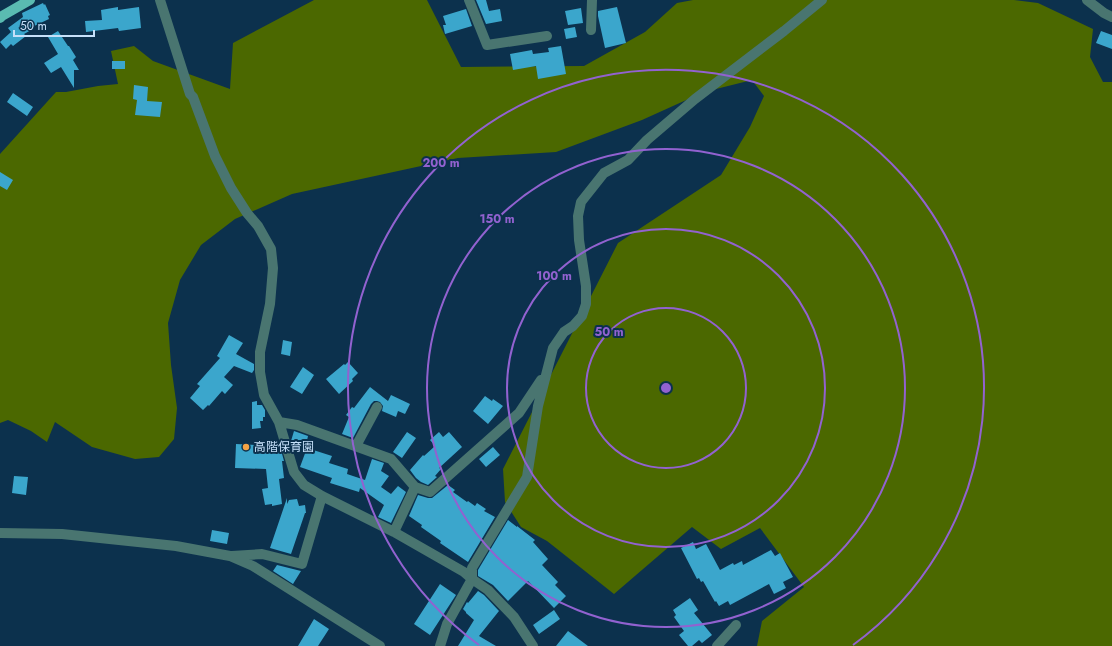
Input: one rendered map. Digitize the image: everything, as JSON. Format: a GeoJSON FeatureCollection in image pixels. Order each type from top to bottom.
{"type":"FeatureCollection","features":[{"type":"Feature","properties":{"kind":"main road"},"geometry":{"type":"LineString","coordinates":[[0,18],[30,0]]}},
{"type":"Feature","properties":{"kind":"street"},"geometry":{"type":"LineString","coordinates":[[160,0],[190,94],[193,97],[215,156],[231,188],[246,212],[258,226],[271,250],[273,268],[270,304],[260,352],[260,372],[264,395],[279,422],[294,472],[304,485],[322,496],[394,532],[464,572],[488,590],[514,617],[533,646]]}},
{"type":"Feature","properties":{"kind":"street"},"geometry":{"type":"LineString","coordinates":[[469,0],[487,45],[547,36]]}},
{"type":"Feature","properties":{"kind":"street"},"geometry":{"type":"LineString","coordinates":[[591,30],[592,0]]}},
{"type":"Feature","properties":{"kind":"street"},"geometry":{"type":"LineString","coordinates":[[440,646],[447,624],[472,579],[472,568],[526,477],[538,406],[545,374],[553,348],[564,332],[573,326],[582,316],[586,304],[586,286],[579,240],[578,216],[581,202],[604,173],[628,160],[647,140],[695,99],[822,0]]}},
{"type":"Feature","properties":{"kind":"street"},"geometry":{"type":"LineString","coordinates":[[1087,0],[1112,17]]}},
{"type":"Feature","properties":{"kind":"street"},"geometry":{"type":"LineString","coordinates":[[279,422],[297,425],[391,459],[415,488],[430,492],[519,413],[545,374]]}},
{"type":"Feature","properties":{"kind":"street"},"geometry":{"type":"LineString","coordinates":[[356,446],[377,406]]}},
{"type":"Feature","properties":{"kind":"street"},"geometry":{"type":"LineString","coordinates":[[394,532],[415,488]]}},
{"type":"Feature","properties":{"kind":"street"},"geometry":{"type":"LineString","coordinates":[[230,556],[262,554],[302,564],[322,496]]}},
{"type":"Feature","properties":{"kind":"street"},"geometry":{"type":"LineString","coordinates":[[0,532],[62,534],[177,546],[230,556],[253,566],[380,646]]}},
{"type":"Feature","properties":{"kind":"street"},"geometry":{"type":"LineString","coordinates":[[717,646],[736,625]]}},
{"type":"Feature","properties":{"kind":"green space"},"geometry":{"type":"Polygon","coordinates":[[[314,0],[427,0],[461,67],[584,66],[645,32],[677,3],[693,0],[1014,0],[1038,3],[1093,29],[1090,57],[1103,82],[1112,82],[1112,646],[757,646],[762,621],[804,587],[760,528],[721,549],[692,527],[614,594],[547,541],[521,527],[505,502],[503,469],[618,243],[721,175],[750,127],[764,96],[752,80],[704,92],[642,120],[556,152],[458,158],[292,194],[235,219],[201,245],[180,280],[168,323],[171,365],[177,408],[174,439],[159,457],[135,459],[92,447],[55,422],[47,442],[31,431],[8,420],[0,423],[0,154],[56,92],[66,92],[118,84],[111,51],[134,46],[153,61],[230,89],[233,43],[314,0]]]}},
{"type":"Feature","properties":{"kind":"building"},"geometry":{"type":"Polygon","coordinates":[[[476,0],[486,0],[489,11],[500,9],[502,21],[486,24],[476,0]]]}},
{"type":"Feature","properties":{"kind":"building"},"geometry":{"type":"Polygon","coordinates":[[[43,3],[44,5],[45,4],[50,15],[48,16],[49,19],[32,27],[33,29],[24,34],[26,36],[13,46],[11,44],[6,49],[0,42],[11,32],[8,28],[23,17],[22,13],[43,3]]]}},
{"type":"Feature","properties":{"kind":"building"},"geometry":{"type":"Polygon","coordinates":[[[118,7],[118,10],[139,7],[141,28],[119,31],[118,28],[86,32],[85,21],[102,20],[101,10],[118,7]]]}},
{"type":"Feature","properties":{"kind":"building"},"geometry":{"type":"Polygon","coordinates":[[[617,7],[626,43],[605,48],[598,11],[617,7]]]}},
{"type":"Feature","properties":{"kind":"building"},"geometry":{"type":"Polygon","coordinates":[[[581,8],[583,23],[568,25],[565,11],[581,8]]]}},
{"type":"Feature","properties":{"kind":"building"},"geometry":{"type":"Polygon","coordinates":[[[466,9],[472,26],[445,34],[443,25],[446,25],[443,16],[466,9]]]}},
{"type":"Feature","properties":{"kind":"building"},"geometry":{"type":"Polygon","coordinates":[[[575,27],[577,37],[566,39],[564,29],[575,27]]]}},
{"type":"Feature","properties":{"kind":"building"},"geometry":{"type":"Polygon","coordinates":[[[58,31],[76,57],[73,60],[79,70],[74,70],[74,88],[61,67],[51,73],[44,63],[58,54],[48,37],[58,31]]]}},
{"type":"Feature","properties":{"kind":"building"},"geometry":{"type":"Polygon","coordinates":[[[1101,31],[1112,35],[1112,49],[1096,43],[1101,31]]]}},
{"type":"Feature","properties":{"kind":"building"},"geometry":{"type":"Polygon","coordinates":[[[561,46],[566,74],[538,79],[536,66],[513,70],[510,54],[532,50],[533,54],[549,52],[548,48],[561,46]]]}},
{"type":"Feature","properties":{"kind":"building"},"geometry":{"type":"Polygon","coordinates":[[[112,61],[125,61],[125,69],[112,69],[112,61]]]}},
{"type":"Feature","properties":{"kind":"building"},"geometry":{"type":"Polygon","coordinates":[[[134,85],[148,87],[147,101],[162,102],[160,117],[135,115],[137,100],[133,99],[134,85]]]}},
{"type":"Feature","properties":{"kind":"building"},"geometry":{"type":"Polygon","coordinates":[[[13,93],[33,107],[27,116],[7,102],[13,93]]]}},
{"type":"Feature","properties":{"kind":"building"},"geometry":{"type":"Polygon","coordinates":[[[0,172],[13,180],[7,190],[0,186],[0,172]]]}},
{"type":"Feature","properties":{"kind":"building"},"geometry":{"type":"Polygon","coordinates":[[[229,335],[243,343],[236,354],[254,364],[254,370],[252,373],[234,366],[224,377],[233,385],[225,394],[222,391],[209,406],[208,405],[203,410],[190,398],[200,386],[197,384],[220,358],[217,356],[229,335]]]}},
{"type":"Feature","properties":{"kind":"building"},"geometry":{"type":"Polygon","coordinates":[[[283,340],[292,342],[290,356],[281,354],[283,340]]]}},
{"type":"Feature","properties":{"kind":"building"},"geometry":{"type":"Polygon","coordinates":[[[348,362],[358,373],[352,379],[353,381],[339,394],[326,379],[348,362]]]}},
{"type":"Feature","properties":{"kind":"building"},"geometry":{"type":"Polygon","coordinates":[[[303,367],[314,375],[302,394],[290,387],[303,367]]]}},
{"type":"Feature","properties":{"kind":"building"},"geometry":{"type":"Polygon","coordinates":[[[370,387],[388,401],[391,395],[410,404],[405,414],[398,411],[396,417],[382,411],[383,406],[380,402],[374,401],[353,438],[342,434],[349,417],[346,415],[352,407],[354,408],[370,387]]]}},
{"type":"Feature","properties":{"kind":"building"},"geometry":{"type":"Polygon","coordinates":[[[485,396],[492,401],[493,399],[503,406],[488,424],[473,411],[485,396]]]}},
{"type":"Feature","properties":{"kind":"building"},"geometry":{"type":"Polygon","coordinates":[[[257,401],[257,405],[262,405],[265,410],[265,417],[263,417],[263,421],[260,421],[261,428],[252,429],[252,402],[257,401]]]}},
{"type":"Feature","properties":{"kind":"building"},"geometry":{"type":"Polygon","coordinates":[[[294,431],[308,436],[306,445],[291,441],[294,431]]]}},
{"type":"Feature","properties":{"kind":"building"},"geometry":{"type":"Polygon","coordinates":[[[407,432],[416,438],[402,458],[393,452],[407,432]]]}},
{"type":"Feature","properties":{"kind":"building"},"geometry":{"type":"Polygon","coordinates":[[[439,432],[443,437],[449,432],[462,447],[439,468],[441,469],[435,476],[437,477],[428,485],[416,478],[410,470],[423,455],[424,456],[435,446],[430,440],[439,432]]]}},
{"type":"Feature","properties":{"kind":"building"},"geometry":{"type":"Polygon","coordinates":[[[236,444],[257,445],[257,454],[281,450],[284,461],[282,461],[284,478],[279,479],[282,504],[272,506],[272,504],[265,505],[262,489],[268,488],[266,469],[235,468],[236,444]]]}},
{"type":"Feature","properties":{"kind":"building"},"geometry":{"type":"Polygon","coordinates":[[[493,447],[500,455],[486,467],[479,459],[493,447]]]}},
{"type":"Feature","properties":{"kind":"building"},"geometry":{"type":"Polygon","coordinates":[[[307,448],[332,456],[329,463],[348,469],[347,474],[365,480],[372,459],[384,463],[381,471],[389,476],[381,487],[391,494],[398,486],[406,492],[391,523],[378,517],[384,505],[360,488],[359,492],[330,483],[332,478],[300,467],[307,448]]]}},
{"type":"Feature","properties":{"kind":"building"},"geometry":{"type":"Polygon","coordinates":[[[14,476],[28,477],[26,495],[12,493],[14,476]]]}},
{"type":"Feature","properties":{"kind":"building"},"geometry":{"type":"Polygon","coordinates":[[[448,485],[455,490],[453,492],[467,502],[468,501],[475,506],[477,503],[486,509],[484,511],[495,517],[468,562],[440,543],[441,541],[421,527],[422,525],[409,516],[418,495],[432,498],[448,485]]]}},
{"type":"Feature","properties":{"kind":"building"},"geometry":{"type":"Polygon","coordinates":[[[287,498],[287,504],[289,500],[297,499],[299,506],[305,505],[306,513],[291,554],[270,548],[287,498]]]}},
{"type":"Feature","properties":{"kind":"building"},"geometry":{"type":"Polygon","coordinates":[[[508,520],[535,540],[533,542],[548,559],[542,565],[558,582],[555,585],[566,596],[554,608],[528,581],[508,601],[493,585],[478,576],[478,570],[508,520]]]}},
{"type":"Feature","properties":{"kind":"building"},"geometry":{"type":"Polygon","coordinates":[[[212,530],[229,533],[227,544],[210,541],[212,530]]]}},
{"type":"Feature","properties":{"kind":"building"},"geometry":{"type":"Polygon","coordinates":[[[693,542],[696,549],[706,544],[720,570],[733,563],[734,565],[742,561],[743,565],[771,550],[775,556],[780,553],[793,577],[783,582],[786,588],[774,594],[769,584],[730,605],[728,601],[719,606],[716,601],[715,602],[703,581],[701,582],[699,578],[697,579],[681,548],[693,542]]]}},
{"type":"Feature","properties":{"kind":"building"},"geometry":{"type":"Polygon","coordinates":[[[277,565],[301,571],[293,584],[273,571],[277,565]]]}},
{"type":"Feature","properties":{"kind":"building"},"geometry":{"type":"Polygon","coordinates":[[[440,584],[456,595],[430,635],[414,624],[440,584]]]}},
{"type":"Feature","properties":{"kind":"building"},"geometry":{"type":"Polygon","coordinates":[[[478,591],[484,595],[499,611],[479,636],[496,646],[458,646],[474,620],[463,609],[467,602],[468,603],[478,591]]]}},
{"type":"Feature","properties":{"kind":"building"},"geometry":{"type":"Polygon","coordinates":[[[690,598],[698,610],[694,613],[712,635],[702,643],[699,640],[692,646],[688,646],[679,635],[684,631],[674,617],[676,615],[673,610],[690,598]]]}},
{"type":"Feature","properties":{"kind":"building"},"geometry":{"type":"Polygon","coordinates":[[[554,610],[560,619],[539,634],[533,625],[554,610]]]}},
{"type":"Feature","properties":{"kind":"building"},"geometry":{"type":"Polygon","coordinates":[[[314,619],[329,629],[318,646],[298,646],[314,619]]]}},
{"type":"Feature","properties":{"kind":"building"},"geometry":{"type":"Polygon","coordinates":[[[568,631],[588,646],[556,646],[568,631]]]}},
{"type":"Feature","properties":{"kind":"place","name":"高階保育園"},"geometry":{"type":"Point","coordinates":[246,447]}}]}
